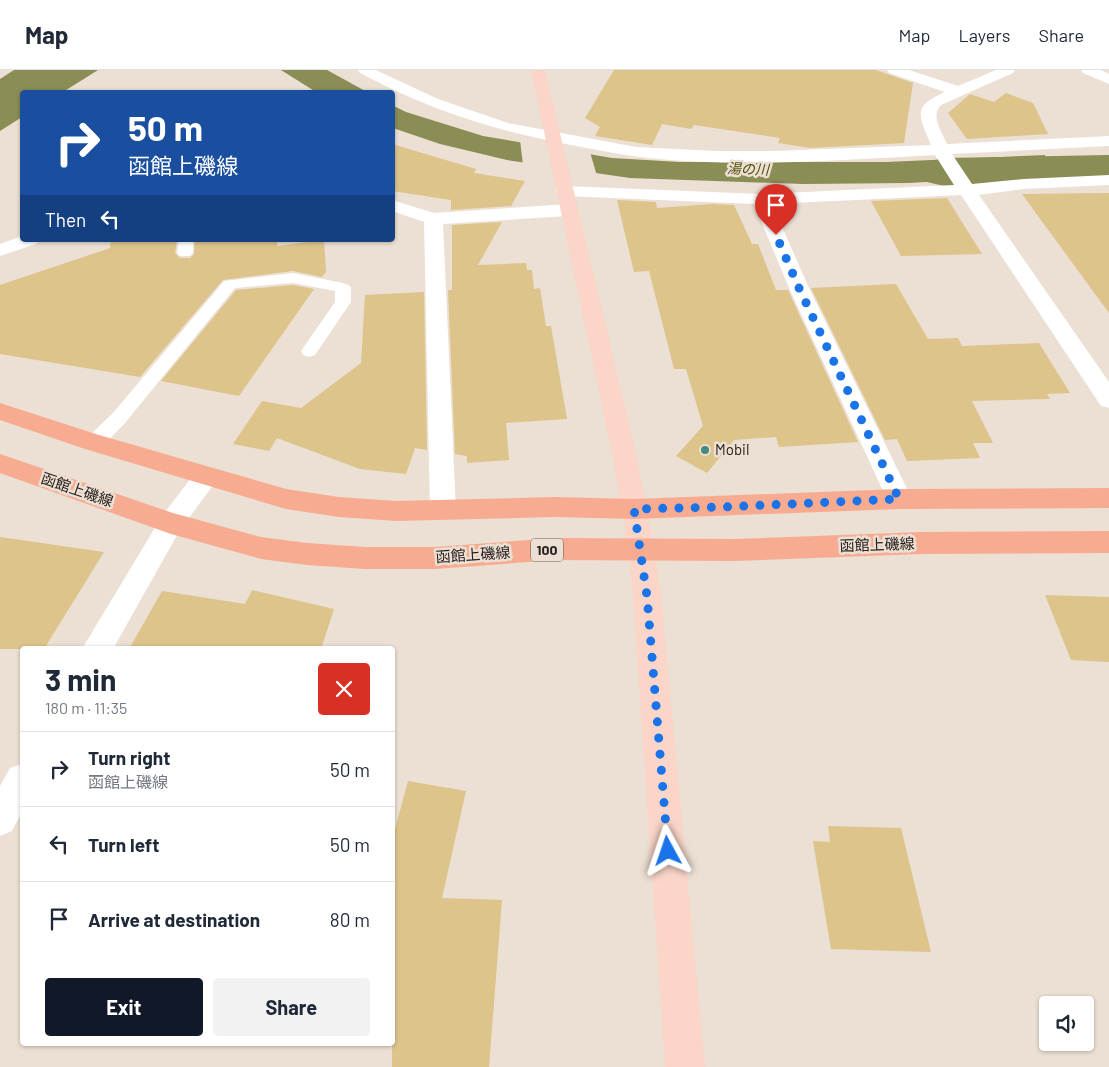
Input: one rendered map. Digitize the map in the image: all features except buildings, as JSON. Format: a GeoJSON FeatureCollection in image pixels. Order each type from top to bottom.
{"type":"FeatureCollection","features":[{"type":"Feature","properties":{"kind":"main road"},"geometry":{"type":"LineString","coordinates":[[0,411],[94,443],[206,476],[286,498],[339,507],[396,511],[555,507],[634,509],[899,499],[1109,498]]}},
{"type":"Feature","properties":{"kind":"main road","name":"函館上磯線"},"geometry":{"type":"LineString","coordinates":[[0,463],[171,523],[261,548],[307,554],[365,558],[435,558],[555,549],[734,550],[921,543],[1109,542]]}},
{"type":"Feature","properties":{"kind":"street"},"geometry":{"type":"LineString","coordinates":[[365,70],[399,89],[443,107],[502,126],[554,140],[659,154],[760,156],[943,154],[1109,141]]}},
{"type":"Feature","properties":{"kind":"street"},"geometry":{"type":"LineString","coordinates":[[538,70],[641,548],[647,596],[685,1067]]}},
{"type":"Feature","properties":{"kind":"street"},"geometry":{"type":"LineString","coordinates":[[894,70],[958,91]]}},
{"type":"Feature","properties":{"kind":"street"},"geometry":{"type":"LineString","coordinates":[[1008,70],[935,102],[928,109],[927,116],[943,154],[1109,400]]}},
{"type":"Feature","properties":{"kind":"street"},"geometry":{"type":"LineString","coordinates":[[1088,70],[1109,79]]}},
{"type":"Feature","properties":{"kind":"street"},"geometry":{"type":"LineString","coordinates":[[395,206],[433,219],[565,193],[761,199],[1109,180]]}},
{"type":"Feature","properties":{"kind":"street"},"geometry":{"type":"LineString","coordinates":[[761,199],[799,288],[899,499]]}},
{"type":"Feature","properties":{"kind":"street"},"geometry":{"type":"LineString","coordinates":[[433,219],[443,510]]}},
{"type":"Feature","properties":{"kind":"street"},"geometry":{"type":"LineString","coordinates":[[0,250],[22,242]]}},
{"type":"Feature","properties":{"kind":"street"},"geometry":{"type":"LineString","coordinates":[[99,646],[171,523],[206,476]]}},
{"type":"Feature","properties":{"kind":"street"},"geometry":{"type":"LineString","coordinates":[[0,819],[20,784]]}},
{"type":"Feature","properties":{"kind":"lane"},"geometry":{"type":"LineString","coordinates":[[94,443],[119,418],[230,284],[293,278],[343,288],[343,302],[309,351]]}},
{"type":"Feature","properties":{"kind":"water"},"geometry":{"type":"Polygon","coordinates":[[[14,70],[98,70],[66,90],[20,90],[20,118],[0,131],[0,79],[14,70]]]}},
{"type":"Feature","properties":{"kind":"water"},"geometry":{"type":"Polygon","coordinates":[[[281,70],[327,70],[363,90],[313,90],[281,70]]]}},
{"type":"Feature","properties":{"kind":"water"},"geometry":{"type":"Polygon","coordinates":[[[395,106],[406,112],[483,136],[612,158],[680,162],[886,162],[1045,155],[1048,175],[908,183],[803,184],[630,178],[507,160],[440,144],[395,129],[395,106]]]}},
{"type":"Feature","properties":{"kind":"pier"},"geometry":{"type":"Polygon","coordinates":[[[520,140],[590,152],[597,176],[523,165],[520,140]]]}},
{"type":"Feature","properties":{"kind":"waterway","name":"湯の川"},"geometry":{"type":"LineString","coordinates":[[944,172],[1109,169]]}},
{"type":"Feature","properties":{"kind":"place","name":"Mobil"},"geometry":{"type":"Point","coordinates":[705,450]}},
{"type":"Feature","properties":{"kind":"route"},"geometry":{"type":"LineString","coordinates":[[668,851],[647,596],[634,509],[899,499],[799,288],[776,235]]}}]}
